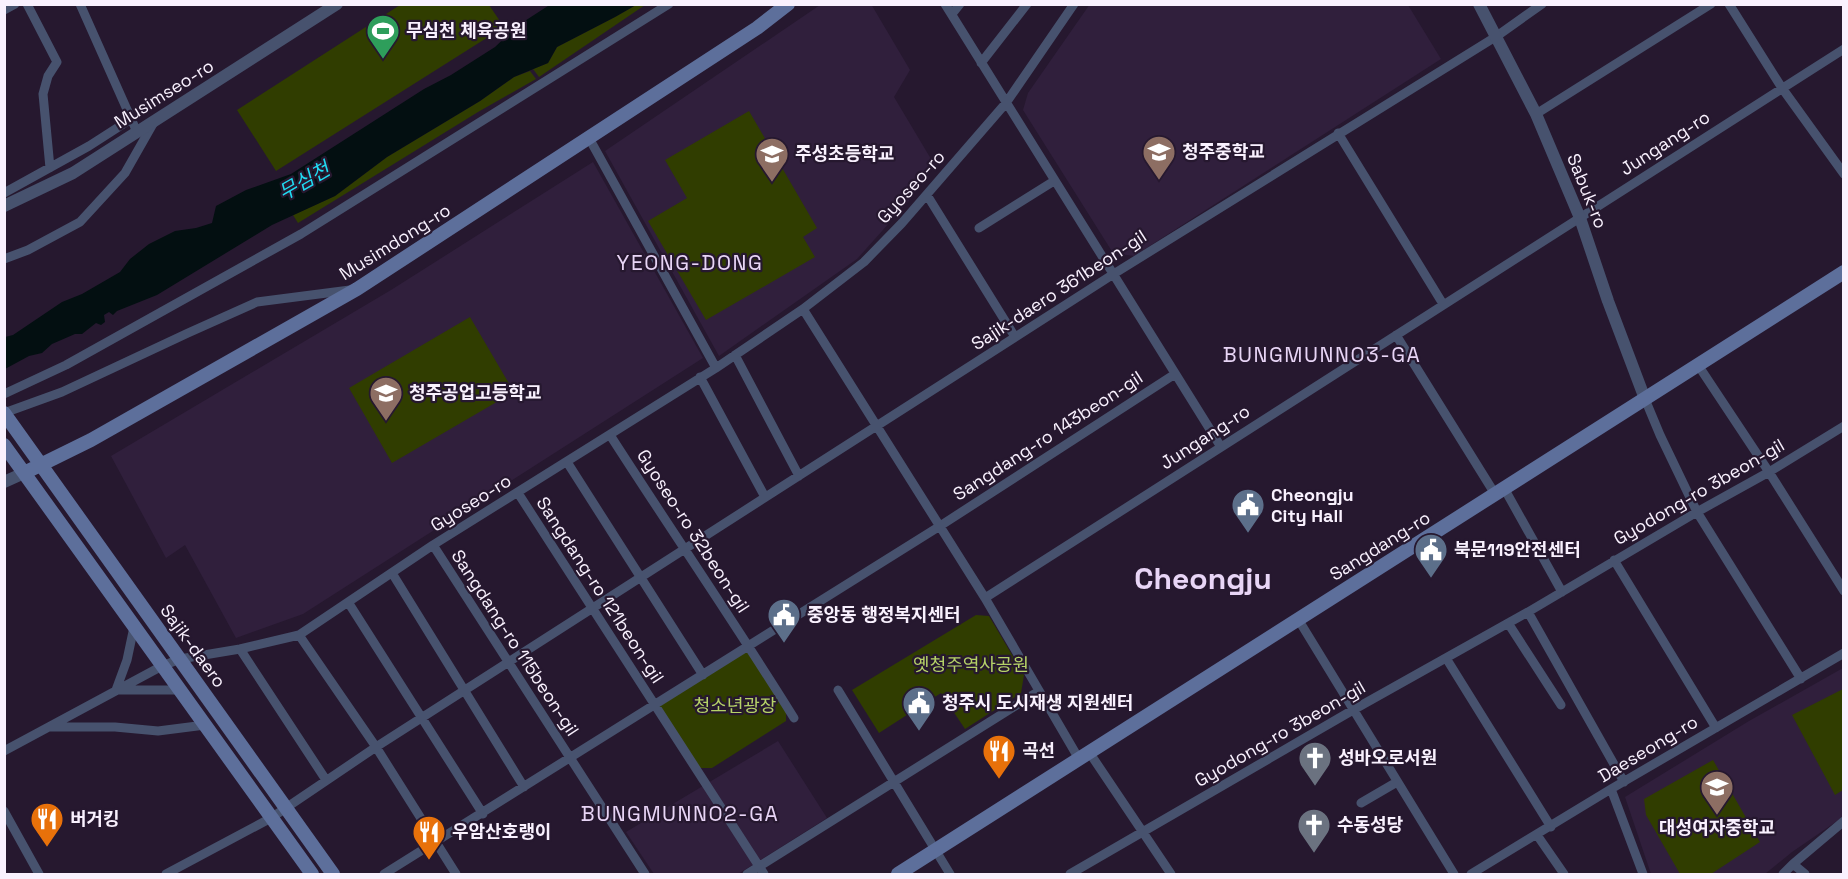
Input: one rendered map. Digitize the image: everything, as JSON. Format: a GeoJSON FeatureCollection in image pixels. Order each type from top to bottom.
{"type":"FeatureCollection","features":[{"type":"Feature","properties":{"kind":"main road","name":"Musimdong-ro"},"geometry":{"type":"LineString","coordinates":[[24,473],[91,440],[357,289],[757,28],[788,4]]}},
{"type":"Feature","properties":{"kind":"main road","name":"Sangdang-ro"},"geometry":{"type":"LineString","coordinates":[[898,874],[1844,272]]}},
{"type":"Feature","properties":{"kind":"main road","name":"Sajik-daero"},"geometry":{"type":"LineString","coordinates":[[4,413],[333,874]]}},
{"type":"Feature","properties":{"kind":"main road","name":"Sajik-daero"},"geometry":{"type":"LineString","coordinates":[[6,447],[312,874]]}},
{"type":"Feature","properties":{"kind":"street"},"geometry":{"type":"LineString","coordinates":[[4,10],[15,4]]}},
{"type":"Feature","properties":{"kind":"street"},"geometry":{"type":"LineString","coordinates":[[27,4],[57,62],[48,76],[43,94],[50,168]]}},
{"type":"Feature","properties":{"kind":"street"},"geometry":{"type":"LineString","coordinates":[[80,4],[137,132]]}},
{"type":"Feature","properties":{"kind":"street","name":"Musimseo-ro"},"geometry":{"type":"LineString","coordinates":[[4,206],[73,173],[337,4]]}},
{"type":"Feature","properties":{"kind":"street"},"geometry":{"type":"LineString","coordinates":[[4,394],[66,365],[301,234],[669,4]]}},
{"type":"Feature","properties":{"kind":"street"},"geometry":{"type":"LineString","coordinates":[[945,4],[1221,447]]}},
{"type":"Feature","properties":{"kind":"street"},"geometry":{"type":"LineString","coordinates":[[951,14],[960,4]]}},
{"type":"Feature","properties":{"kind":"street"},"geometry":{"type":"LineString","coordinates":[[981,63],[1027,4]]}},
{"type":"Feature","properties":{"kind":"street","name":"Gyoseo-ro"},"geometry":{"type":"LineString","coordinates":[[4,751],[162,666],[180,659],[240,649],[299,635],[433,546],[716,368],[803,309],[864,262],[927,195],[1006,103],[1074,4]]}},
{"type":"Feature","properties":{"kind":"street","name":"Sabuk-ro"},"geometry":{"type":"LineString","coordinates":[[1479,4],[1536,114],[1580,218],[1608,302],[1645,399]]}},
{"type":"Feature","properties":{"kind":"street","name":"Sajik-daero 361beon-gil"},"geometry":{"type":"LineString","coordinates":[[166,874],[271,818],[421,717],[593,609],[683,549],[1112,275],[1497,36],[1542,4]]}},
{"type":"Feature","properties":{"kind":"street"},"geometry":{"type":"LineString","coordinates":[[1536,114],[1711,4]]}},
{"type":"Feature","properties":{"kind":"street"},"geometry":{"type":"LineString","coordinates":[[1729,4],[1782,88],[1844,174]]}},
{"type":"Feature","properties":{"kind":"street","name":"Jungang-ro"},"geometry":{"type":"LineString","coordinates":[[985,598],[1844,49]]}},
{"type":"Feature","properties":{"kind":"street"},"geometry":{"type":"LineString","coordinates":[[4,193],[89,146],[131,119]]}},
{"type":"Feature","properties":{"kind":"street"},"geometry":{"type":"LineString","coordinates":[[4,260],[80,222],[125,173],[154,122]]}},
{"type":"Feature","properties":{"kind":"street"},"geometry":{"type":"LineString","coordinates":[[1338,133],[1443,304]]}},
{"type":"Feature","properties":{"kind":"street"},"geometry":{"type":"LineString","coordinates":[[589,138],[716,368]]}},
{"type":"Feature","properties":{"kind":"street"},"geometry":{"type":"LineString","coordinates":[[979,228],[1054,181]]}},
{"type":"Feature","properties":{"kind":"street"},"geometry":{"type":"LineString","coordinates":[[927,195],[1015,337]]}},
{"type":"Feature","properties":{"kind":"street"},"geometry":{"type":"LineString","coordinates":[[4,413],[62,392],[257,302],[357,289]]}},
{"type":"Feature","properties":{"kind":"street"},"geometry":{"type":"LineString","coordinates":[[803,309],[985,598],[1039,691],[1171,874]]}},
{"type":"Feature","properties":{"kind":"street"},"geometry":{"type":"LineString","coordinates":[[1396,334],[1500,491],[1562,592]]}},
{"type":"Feature","properties":{"kind":"street"},"geometry":{"type":"LineString","coordinates":[[735,355],[799,476]]}},
{"type":"Feature","properties":{"kind":"street"},"geometry":{"type":"LineString","coordinates":[[1698,365],[1844,591]]}},
{"type":"Feature","properties":{"kind":"street","name":"Sangdang-ro 143beon-gil"},"geometry":{"type":"LineString","coordinates":[[749,645],[940,526],[1175,374]]}},
{"type":"Feature","properties":{"kind":"street"},"geometry":{"type":"LineString","coordinates":[[700,377],[765,497]]}},
{"type":"Feature","properties":{"kind":"street"},"geometry":{"type":"LineString","coordinates":[[1645,399],[1697,512],[1800,679]]}},
{"type":"Feature","properties":{"kind":"street","name":"Gyodong-ro 3beon-gil"},"geometry":{"type":"LineString","coordinates":[[1070,874],[1353,710],[1528,612],[1844,426]]}},
{"type":"Feature","properties":{"kind":"street","name":"Gyoseo-ro 32beon-gil"},"geometry":{"type":"LineString","coordinates":[[610,435],[683,549],[749,645],[794,718]]}},
{"type":"Feature","properties":{"kind":"street"},"geometry":{"type":"LineString","coordinates":[[567,462],[703,675]]}},
{"type":"Feature","properties":{"kind":"street","name":"Musimdong-ro"},"geometry":{"type":"LineString","coordinates":[[4,482],[24,473]]}},
{"type":"Feature","properties":{"kind":"street","name":"Sangdang-ro 121beon-gil"},"geometry":{"type":"LineString","coordinates":[[518,493],[761,871]]}},
{"type":"Feature","properties":{"kind":"street","name":"Sangdang-ro 115beon-gil"},"geometry":{"type":"LineString","coordinates":[[433,546],[645,874]]}},
{"type":"Feature","properties":{"kind":"street"},"geometry":{"type":"LineString","coordinates":[[1614,560],[1716,728]]}},
{"type":"Feature","properties":{"kind":"street"},"geometry":{"type":"LineString","coordinates":[[392,573],[524,787]]}},
{"type":"Feature","properties":{"kind":"street"},"geometry":{"type":"LineString","coordinates":[[348,602],[483,814]]}},
{"type":"Feature","properties":{"kind":"street"},"geometry":{"type":"LineString","coordinates":[[1528,612],[1624,782]]}},
{"type":"Feature","properties":{"kind":"street"},"geometry":{"type":"LineString","coordinates":[[1298,619],[1454,874]]}},
{"type":"Feature","properties":{"kind":"street"},"geometry":{"type":"LineString","coordinates":[[1508,623],[1561,705]]}},
{"type":"Feature","properties":{"kind":"street"},"geometry":{"type":"LineString","coordinates":[[134,627],[127,660],[116,690],[180,690]]}},
{"type":"Feature","properties":{"kind":"street"},"geometry":{"type":"LineString","coordinates":[[299,635],[376,747],[456,874]]}},
{"type":"Feature","properties":{"kind":"street"},"geometry":{"type":"LineString","coordinates":[[655,705],[749,645]]}},
{"type":"Feature","properties":{"kind":"street"},"geometry":{"type":"LineString","coordinates":[[240,649],[326,780]]}},
{"type":"Feature","properties":{"kind":"street","name":"Daeseong-ro"},"geometry":{"type":"LineString","coordinates":[[1471,874],[1844,653]]}},
{"type":"Feature","properties":{"kind":"street"},"geometry":{"type":"LineString","coordinates":[[1446,658],[1551,827]]}},
{"type":"Feature","properties":{"kind":"street"},"geometry":{"type":"LineString","coordinates":[[838,690],[950,874]]}},
{"type":"Feature","properties":{"kind":"street"},"geometry":{"type":"LineString","coordinates":[[747,874],[761,871],[893,783],[1039,691]]}},
{"type":"Feature","properties":{"kind":"street","name":"Sangdang-ro 121beon-gil"},"geometry":{"type":"LineString","coordinates":[[570,758],[655,705]]}},
{"type":"Feature","properties":{"kind":"street"},"geometry":{"type":"LineString","coordinates":[[48,727],[130,728],[158,731],[205,725]]}},
{"type":"Feature","properties":{"kind":"street","name":"Sangdang-ro 115beon-gil"},"geometry":{"type":"LineString","coordinates":[[435,843],[570,758]]}},
{"type":"Feature","properties":{"kind":"street"},"geometry":{"type":"LineString","coordinates":[[1361,803],[1397,782]]}},
{"type":"Feature","properties":{"kind":"street"},"geometry":{"type":"LineString","coordinates":[[1611,789],[1643,874]]}},
{"type":"Feature","properties":{"kind":"street"},"geometry":{"type":"LineString","coordinates":[[4,811],[39,874]]}},
{"type":"Feature","properties":{"kind":"street"},"geometry":{"type":"LineString","coordinates":[[1784,874],[1837,825],[1844,822]]}},
{"type":"Feature","properties":{"kind":"street"},"geometry":{"type":"LineString","coordinates":[[1537,835],[1564,874]]}},
{"type":"Feature","properties":{"kind":"street"},"geometry":{"type":"LineString","coordinates":[[384,874],[435,843]]}},
{"type":"Feature","properties":{"kind":"street"},"geometry":{"type":"LineString","coordinates":[[1793,864],[1805,874]]}},
{"type":"Feature","properties":{"kind":"shaded area","name":"주성초등학교"},"geometry":{"type":"Polygon","coordinates":[[[871,4],[910,70],[894,97],[934,164],[908,202],[857,259],[719,356],[605,151],[820,5],[871,4]]]}},
{"type":"Feature","properties":{"kind":"shaded area","name":"청주중학교"},"geometry":{"type":"Polygon","coordinates":[[[1090,4],[1408,5],[1441,59],[1134,256],[1113,253],[1023,110],[1028,93],[1090,4]]]}},
{"type":"Feature","properties":{"kind":"shaded area","name":"청주공업고등학교"},"geometry":{"type":"Polygon","coordinates":[[[593,162],[703,358],[303,614],[236,638],[185,545],[166,558],[111,456],[391,290],[593,162]]]}},
{"type":"Feature","properties":{"kind":"shaded area","name":"대성여자중학교"},"geometry":{"type":"Polygon","coordinates":[[[1843,668],[1843,817],[1792,852],[1765,874],[1651,874],[1625,797],[1749,721],[1843,668]]]}},
{"type":"Feature","properties":{"kind":"shaded area"},"geometry":{"type":"Polygon","coordinates":[[[778,741],[827,818],[738,874],[654,874],[626,832],[778,741]]]}},
{"type":"Feature","properties":{"kind":"green space","name":"무심천 체육공원"},"geometry":{"type":"Polygon","coordinates":[[[400,5],[489,5],[504,27],[276,171],[237,110],[400,5]]]}},
{"type":"Feature","properties":{"kind":"green space"},"geometry":{"type":"Polygon","coordinates":[[[636,5],[645,5],[539,77],[533,69],[548,63],[557,47],[636,5]]]}},
{"type":"Feature","properties":{"kind":"green space"},"geometry":{"type":"Polygon","coordinates":[[[530,71],[536,79],[298,223],[293,215],[335,196],[387,157],[480,101],[514,77],[530,71]]]}},
{"type":"Feature","properties":{"kind":"green space"},"geometry":{"type":"Polygon","coordinates":[[[749,111],[817,228],[803,237],[815,257],[706,320],[648,221],[687,198],[665,160],[749,111]]]}},
{"type":"Feature","properties":{"kind":"green space"},"geometry":{"type":"Polygon","coordinates":[[[470,317],[514,392],[392,463],[349,388],[470,317]]]}},
{"type":"Feature","properties":{"kind":"green space","name":"옛청주역사공원"},"geometry":{"type":"Polygon","coordinates":[[[976,615],[989,616],[1024,675],[1021,693],[965,729],[941,693],[879,733],[852,690],[976,615]]]}},
{"type":"Feature","properties":{"kind":"green space","name":"청소년광장"},"geometry":{"type":"Polygon","coordinates":[[[748,649],[786,711],[786,721],[712,768],[699,768],[658,707],[748,649]]]}},
{"type":"Feature","properties":{"kind":"green space"},"geometry":{"type":"Polygon","coordinates":[[[1843,689],[1843,790],[1835,795],[1792,715],[1843,689]]]}},
{"type":"Feature","properties":{"kind":"green space"},"geometry":{"type":"Polygon","coordinates":[[[1713,760],[1760,842],[1711,874],[1680,874],[1646,815],[1644,799],[1713,760]]]}},
{"type":"Feature","properties":{"kind":"water","name":"무심천"},"geometry":{"type":"Polygon","coordinates":[[[551,4],[636,5],[557,47],[548,63],[514,77],[480,101],[387,157],[335,196],[272,225],[157,295],[117,311],[113,315],[109,312],[104,315],[105,322],[101,325],[96,323],[82,334],[75,334],[52,344],[42,353],[29,356],[5,369],[5,337],[13,335],[62,302],[82,294],[120,272],[130,259],[149,244],[175,231],[212,223],[216,206],[246,190],[291,174],[424,89],[495,47],[517,26],[551,4]]]}},
{"type":"Feature","properties":{"kind":"place","name":"무심천 체육공원"},"geometry":{"type":"Point","coordinates":[383,60]}},
{"type":"Feature","properties":{"kind":"place","name":"청주중학교"},"geometry":{"type":"Point","coordinates":[1159,181]}},
{"type":"Feature","properties":{"kind":"place","name":"주성초등학교"},"geometry":{"type":"Point","coordinates":[772,183]}},
{"type":"Feature","properties":{"kind":"place","name":"청주공업고등학교"},"geometry":{"type":"Point","coordinates":[386,422]}},
{"type":"Feature","properties":{"kind":"place","name":"Cheongju City Hall"},"geometry":{"type":"Point","coordinates":[1248,534]}},
{"type":"Feature","properties":{"kind":"place","name":"북문119안전센터"},"geometry":{"type":"Point","coordinates":[1431,579]}},
{"type":"Feature","properties":{"kind":"place","name":"중앙동 행정복지센터"},"geometry":{"type":"Point","coordinates":[784,644]}},
{"type":"Feature","properties":{"kind":"place","name":"청주시 도시재생 지원센터"},"geometry":{"type":"Point","coordinates":[919,732]}},
{"type":"Feature","properties":{"kind":"place","name":"곡선"},"geometry":{"type":"Point","coordinates":[999,780]}},
{"type":"Feature","properties":{"kind":"place","name":"성바오로서원"},"geometry":{"type":"Point","coordinates":[1315,787]}},
{"type":"Feature","properties":{"kind":"place","name":"대성여자중학교"},"geometry":{"type":"Point","coordinates":[1717,816]}},
{"type":"Feature","properties":{"kind":"place","name":"버거킹"},"geometry":{"type":"Point","coordinates":[47,848]}},
{"type":"Feature","properties":{"kind":"place","name":"수동성당"},"geometry":{"type":"Point","coordinates":[1314,854]}},
{"type":"Feature","properties":{"kind":"place","name":"우암산호랭이"},"geometry":{"type":"Point","coordinates":[429,861]}},
{"type":"Feature","properties":{"kind":"district","name":"YEONG-DONG"},"geometry":{"type":"Point","coordinates":[690,263]}},
{"type":"Feature","properties":{"kind":"district","name":"BUNGMUNNO3-GA"},"geometry":{"type":"Point","coordinates":[1322,355]}},
{"type":"Feature","properties":{"kind":"district","name":"Cheongju"},"geometry":{"type":"Point","coordinates":[1203,579]}},
{"type":"Feature","properties":{"kind":"district","name":"BUNGMUNNO2-GA"},"geometry":{"type":"Point","coordinates":[680,814]}}]}
